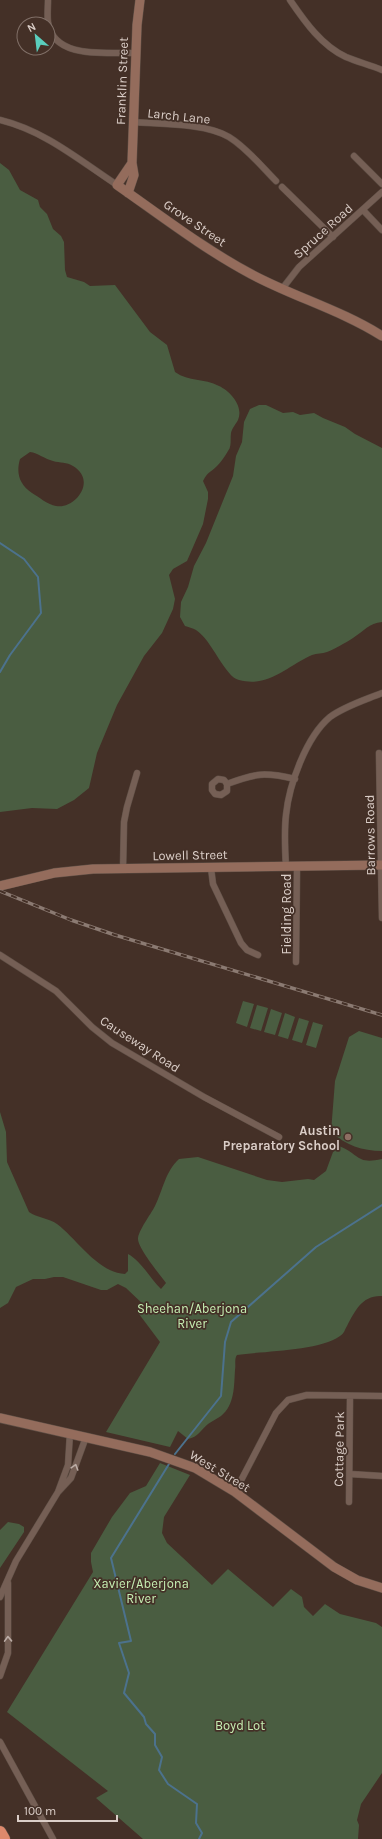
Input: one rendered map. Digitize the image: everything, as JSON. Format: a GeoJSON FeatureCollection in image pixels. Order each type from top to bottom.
{"type":"FeatureCollection","features":[{"type":"Feature","properties":{"kind":"highway"},"geometry":{"type":"LineString","coordinates":[[0,1832],[4,1839]]}},
{"type":"Feature","properties":{"kind":"main road","name":"Franklin Street"},"geometry":{"type":"LineString","coordinates":[[128,193],[133,179],[132,163],[135,53],[140,0]]}},
{"type":"Feature","properties":{"kind":"main road"},"geometry":{"type":"LineString","coordinates":[[117,185],[132,163]]}},
{"type":"Feature","properties":{"kind":"main road","name":"Grove Street"},"geometry":{"type":"LineString","coordinates":[[117,185],[227,260],[282,289],[340,313],[382,336]]}},
{"type":"Feature","properties":{"kind":"main road","name":"Lowell Street"},"geometry":{"type":"LineString","coordinates":[[0,886],[63,872],[123,869],[382,865]]}},
{"type":"Feature","properties":{"kind":"main road","name":"West Street"},"geometry":{"type":"LineString","coordinates":[[0,1418],[150,1452],[195,1468],[235,1492],[334,1567],[357,1580],[382,1588]]}},
{"type":"Feature","properties":{"kind":"street"},"geometry":{"type":"LineString","coordinates":[[48,0],[49,26],[56,38],[64,46],[82,52],[135,53]]}},
{"type":"Feature","properties":{"kind":"street"},"geometry":{"type":"LineString","coordinates":[[290,0],[316,33],[331,48],[346,57],[382,70]]}},
{"type":"Feature","properties":{"kind":"street","name":"Grove Street"},"geometry":{"type":"LineString","coordinates":[[0,120],[26,128],[44,136],[117,185]]}},
{"type":"Feature","properties":{"kind":"street","name":"Larch Lane"},"geometry":{"type":"LineString","coordinates":[[133,122],[201,128],[221,133],[238,143],[276,181]]}},
{"type":"Feature","properties":{"kind":"street"},"geometry":{"type":"LineString","coordinates":[[354,156],[382,184]]}},
{"type":"Feature","properties":{"kind":"street"},"geometry":{"type":"LineString","coordinates":[[282,187],[333,237]]}},
{"type":"Feature","properties":{"kind":"street","name":"Spruce Road"},"geometry":{"type":"LineString","coordinates":[[282,289],[296,271],[382,192]]}},
{"type":"Feature","properties":{"kind":"street"},"geometry":{"type":"LineString","coordinates":[[362,210],[382,230]]}},
{"type":"Feature","properties":{"kind":"street"},"geometry":{"type":"LineString","coordinates":[[286,867],[286,814],[295,779],[308,746],[315,734],[329,718],[340,711],[382,693]]}},
{"type":"Feature","properties":{"kind":"street","name":"Barrows Road"},"geometry":{"type":"LineString","coordinates":[[379,753],[382,918]]}},
{"type":"Feature","properties":{"kind":"street"},"geometry":{"type":"LineString","coordinates":[[123,869],[124,822],[137,773]]}},
{"type":"Feature","properties":{"kind":"street"},"geometry":{"type":"LineString","coordinates":[[227,784],[249,776],[263,773],[295,779]]}},
{"type":"Feature","properties":{"kind":"street","name":"Fielding Road"},"geometry":{"type":"LineString","coordinates":[[296,962],[297,867]]}},
{"type":"Feature","properties":{"kind":"street"},"geometry":{"type":"LineString","coordinates":[[211,868],[213,884],[241,943],[247,950],[258,955]]}},
{"type":"Feature","properties":{"kind":"street","name":"Causeway Road"},"geometry":{"type":"LineString","coordinates":[[0,955],[56,991],[92,1027],[112,1043],[204,1097],[280,1137]]}},
{"type":"Feature","properties":{"kind":"street"},"geometry":{"type":"LineString","coordinates":[[235,1492],[276,1414],[283,1404],[291,1398],[300,1396],[382,1396]]}},
{"type":"Feature","properties":{"kind":"street","name":"Cottage Park"},"geometry":{"type":"LineString","coordinates":[[349,1502],[350,1396]]}},
{"type":"Feature","properties":{"kind":"street"},"geometry":{"type":"LineString","coordinates":[[0,1597],[16,1561],[58,1492],[68,1465],[70,1434]]}},
{"type":"Feature","properties":{"kind":"street"},"geometry":{"type":"LineString","coordinates":[[58,1492],[74,1473],[86,1437]]}},
{"type":"Feature","properties":{"kind":"street"},"geometry":{"type":"LineString","coordinates":[[350,1474],[382,1476]]}},
{"type":"Feature","properties":{"kind":"street"},"geometry":{"type":"LineString","coordinates":[[0,1676],[8,1653],[8,1580]]}},
{"type":"Feature","properties":{"kind":"street"},"geometry":{"type":"LineString","coordinates":[[0,1742],[53,1839]]}},
{"type":"Feature","properties":{"kind":"green space"},"geometry":{"type":"Polygon","coordinates":[[[0,163],[9,170],[20,190],[38,200],[40,207],[47,214],[53,229],[61,236],[64,242],[65,270],[67,277],[84,282],[90,286],[115,285],[150,332],[167,345],[175,372],[191,379],[208,382],[223,388],[238,404],[239,415],[232,431],[229,449],[220,463],[203,481],[208,492],[208,499],[203,524],[187,561],[173,569],[169,575],[175,599],[173,609],[162,633],[144,656],[117,705],[97,753],[89,788],[74,800],[57,809],[32,808],[0,812],[0,163]],[[30,452],[20,459],[18,469],[21,482],[28,490],[47,503],[56,506],[70,504],[81,493],[83,479],[80,472],[71,465],[56,462],[30,452]]]}},
{"type":"Feature","properties":{"kind":"green space"},"geometry":{"type":"Polygon","coordinates":[[[259,405],[266,405],[283,413],[293,412],[300,415],[314,413],[345,427],[382,448],[382,622],[370,626],[353,638],[325,653],[312,655],[269,679],[250,682],[239,680],[234,677],[223,665],[202,635],[195,629],[185,626],[180,617],[181,602],[188,587],[194,566],[206,543],[233,476],[236,456],[242,442],[244,422],[250,409],[259,405]]]}},
{"type":"Feature","properties":{"kind":"green space"},"geometry":{"type":"Polygon","coordinates":[[[243,1001],[254,1004],[247,1027],[236,1023],[243,1001]]]}},
{"type":"Feature","properties":{"kind":"green space"},"geometry":{"type":"Polygon","coordinates":[[[257,1005],[268,1008],[261,1031],[250,1028],[257,1005]]]}},
{"type":"Feature","properties":{"kind":"green space"},"geometry":{"type":"Polygon","coordinates":[[[271,1009],[282,1013],[275,1035],[264,1032],[271,1009]]]}},
{"type":"Feature","properties":{"kind":"green space"},"geometry":{"type":"Polygon","coordinates":[[[285,1013],[295,1017],[288,1039],[278,1036],[285,1013]]]}},
{"type":"Feature","properties":{"kind":"green space"},"geometry":{"type":"Polygon","coordinates":[[[299,1018],[309,1021],[302,1043],[292,1040],[299,1018]]]}},
{"type":"Feature","properties":{"kind":"green space"},"geometry":{"type":"Polygon","coordinates":[[[313,1022],[323,1025],[316,1048],[306,1045],[313,1022]]]}},
{"type":"Feature","properties":{"kind":"green space"},"geometry":{"type":"Polygon","coordinates":[[[359,1031],[382,1038],[382,1151],[368,1150],[348,1144],[331,1132],[335,1081],[349,1037],[359,1031]]]}},
{"type":"Feature","properties":{"kind":"green space","name":"Sheehan/Aberjona River"},"geometry":{"type":"Polygon","coordinates":[[[0,1112],[6,1132],[7,1162],[29,1212],[57,1224],[97,1262],[115,1272],[125,1274],[128,1271],[128,1254],[141,1265],[161,1289],[166,1283],[145,1255],[138,1239],[142,1227],[155,1206],[167,1175],[179,1159],[198,1157],[267,1180],[282,1182],[308,1179],[314,1180],[326,1171],[333,1152],[339,1146],[363,1160],[367,1161],[382,1159],[382,1296],[375,1296],[364,1301],[356,1310],[342,1334],[331,1341],[305,1348],[237,1355],[235,1360],[233,1394],[229,1406],[221,1416],[208,1424],[194,1437],[188,1439],[178,1431],[170,1447],[106,1432],[160,1342],[139,1314],[145,1306],[126,1288],[118,1284],[107,1290],[101,1290],[63,1277],[33,1279],[16,1287],[8,1303],[0,1308],[0,1112]]]}},
{"type":"Feature","properties":{"kind":"green space","name":"Boyd Lot"},"geometry":{"type":"Polygon","coordinates":[[[160,1463],[190,1475],[164,1517],[162,1533],[167,1543],[212,1585],[228,1569],[273,1607],[291,1589],[302,1597],[304,1607],[313,1616],[325,1604],[340,1614],[376,1623],[382,1627],[382,1773],[361,1804],[357,1820],[359,1825],[358,1839],[143,1839],[96,1798],[108,1791],[7,1712],[93,1572],[91,1553],[112,1517],[130,1493],[146,1486],[160,1463]]]}},
{"type":"Feature","properties":{"kind":"green space"},"geometry":{"type":"Polygon","coordinates":[[[8,1522],[19,1524],[24,1527],[24,1532],[0,1568],[0,1530],[8,1522]]]}},
{"type":"Feature","properties":{"kind":"waterway"},"geometry":{"type":"LineString","coordinates":[[0,543],[24,559],[38,577],[41,613],[10,655],[0,672]]}},
{"type":"Feature","properties":{"kind":"waterway"},"geometry":{"type":"LineString","coordinates":[[175,1454],[221,1396],[225,1342],[231,1322],[316,1247],[382,1205]]}},
{"type":"Feature","properties":{"kind":"waterway"},"geometry":{"type":"LineString","coordinates":[[169,1464],[111,1558],[131,1641],[119,1643],[129,1673],[124,1693],[144,1717],[146,1724],[155,1734],[155,1745],[162,1757],[159,1770],[168,1784],[197,1804],[196,1823],[202,1833],[199,1839]]}},
{"type":"Feature","properties":{"kind":"railway"},"geometry":{"type":"LineString","coordinates":[[0,891],[71,920],[115,935],[382,1015]]}},
{"type":"Feature","properties":{"kind":"place","name":"Austin Preparatory School"},"geometry":{"type":"Point","coordinates":[348,1137]}},
{"type":"Feature","properties":{"kind":"park label","name":"Xavier/Aberjona River"},"geometry":{"type":"Point","coordinates":[141,1590]}}]}
